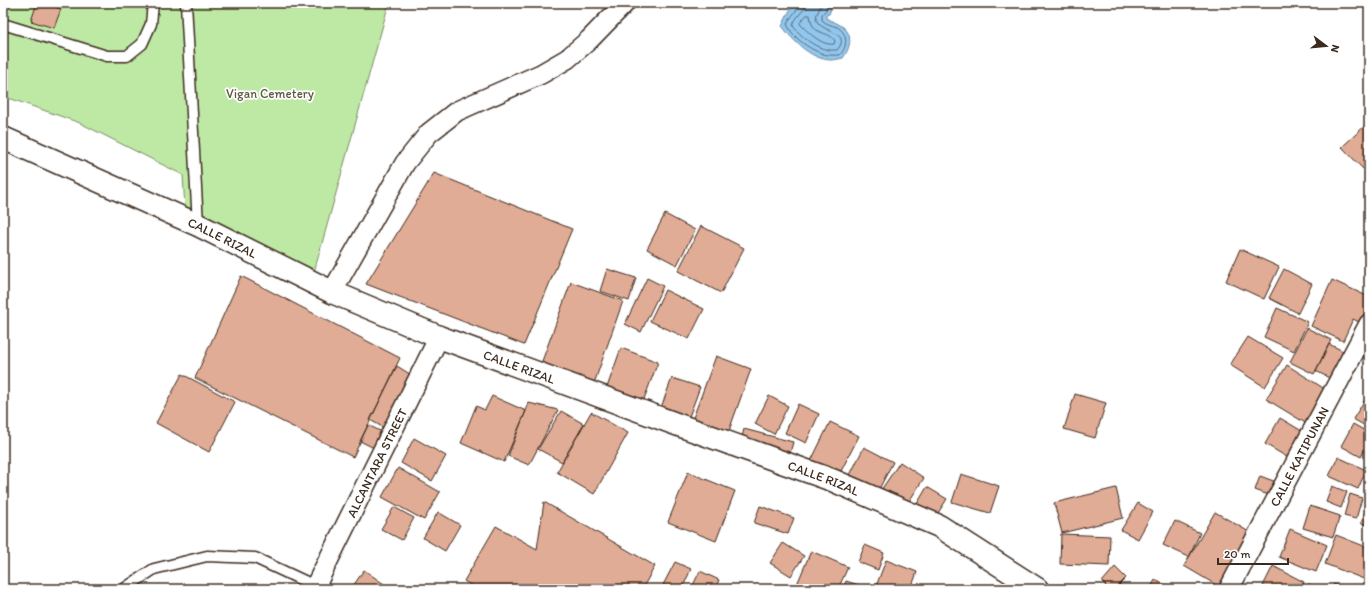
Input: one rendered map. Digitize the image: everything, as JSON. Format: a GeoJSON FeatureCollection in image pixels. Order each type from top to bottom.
{"type":"FeatureCollection","features":[{"type":"Feature","properties":{"kind":"main road","name":"CALLE RIZAL"},"geometry":{"type":"LineString","coordinates":[[3,138],[198,225],[332,292],[439,337],[832,480],[939,526],[1037,589]]}},
{"type":"Feature","properties":{"kind":"street"},"geometry":{"type":"LineString","coordinates":[[332,292],[405,163],[429,133],[458,111],[541,74],[567,59],[589,40],[624,3]]}},
{"type":"Feature","properties":{"kind":"street","name":"CALLE KATIPUNAN"},"geometry":{"type":"LineString","coordinates":[[1229,589],[1369,324]]}},
{"type":"Feature","properties":{"kind":"street","name":"ALCANTARA STREET"},"geometry":{"type":"LineString","coordinates":[[314,587],[439,337]]}},
{"type":"Feature","properties":{"kind":"lane"},"geometry":{"type":"LineString","coordinates":[[3,24],[106,56],[127,56],[142,44],[152,24],[153,3]]}},
{"type":"Feature","properties":{"kind":"lane"},"geometry":{"type":"LineString","coordinates":[[186,3],[198,225]]}},
{"type":"Feature","properties":{"kind":"lane"},"geometry":{"type":"LineString","coordinates":[[124,589],[154,569],[207,556],[255,558],[314,587]]}},
{"type":"Feature","properties":{"kind":"green space","name":"Vigan Cemetery"},"geometry":{"type":"Polygon","coordinates":[[[3,3],[389,3],[314,272],[185,209],[183,175],[80,123],[3,96],[3,3]]]}},
{"type":"Feature","properties":{"kind":"water"},"geometry":{"type":"Polygon","coordinates":[[[798,3],[830,3],[831,9],[829,14],[826,15],[826,18],[844,28],[848,32],[850,40],[848,49],[843,58],[830,60],[823,59],[809,53],[786,32],[782,26],[790,10],[798,3]]]}},
{"type":"Feature","properties":{"kind":"building"},"geometry":{"type":"Polygon","coordinates":[[[37,3],[42,3],[61,9],[54,28],[31,21],[37,3]]]}},
{"type":"Feature","properties":{"kind":"building"},"geometry":{"type":"Polygon","coordinates":[[[1369,122],[1369,163],[1363,169],[1342,147],[1369,122]]]}},
{"type":"Feature","properties":{"kind":"building"},"geometry":{"type":"Polygon","coordinates":[[[434,173],[572,229],[524,345],[366,284],[434,173]]]}},
{"type":"Feature","properties":{"kind":"building"},"geometry":{"type":"Polygon","coordinates":[[[665,214],[695,230],[677,265],[647,249],[665,214]]]}},
{"type":"Feature","properties":{"kind":"building"},"geometry":{"type":"Polygon","coordinates":[[[701,226],[744,248],[721,293],[678,271],[701,226]]]}},
{"type":"Feature","properties":{"kind":"building"},"geometry":{"type":"Polygon","coordinates":[[[1240,249],[1279,267],[1264,299],[1226,281],[1240,249]]]}},
{"type":"Feature","properties":{"kind":"building"},"geometry":{"type":"Polygon","coordinates":[[[607,269],[636,278],[629,301],[600,291],[607,269]]]}},
{"type":"Feature","properties":{"kind":"building"},"geometry":{"type":"Polygon","coordinates":[[[1284,269],[1312,284],[1298,313],[1269,298],[1284,269]]]}},
{"type":"Feature","properties":{"kind":"building"},"geometry":{"type":"Polygon","coordinates":[[[241,276],[400,358],[353,457],[195,378],[241,276]]]}},
{"type":"Feature","properties":{"kind":"building"},"geometry":{"type":"Polygon","coordinates":[[[647,278],[663,286],[641,332],[625,324],[647,278]]]}},
{"type":"Feature","properties":{"kind":"building"},"geometry":{"type":"Polygon","coordinates":[[[1332,280],[1369,297],[1369,317],[1365,325],[1353,319],[1343,341],[1311,326],[1332,280]]]}},
{"type":"Feature","properties":{"kind":"building"},"geometry":{"type":"Polygon","coordinates":[[[571,282],[623,301],[591,392],[538,372],[571,282]]]}},
{"type":"Feature","properties":{"kind":"building"},"geometry":{"type":"Polygon","coordinates":[[[665,290],[704,309],[689,339],[650,321],[665,290]]]}},
{"type":"Feature","properties":{"kind":"building"},"geometry":{"type":"Polygon","coordinates":[[[1277,308],[1308,322],[1294,351],[1264,337],[1277,308]]]}},
{"type":"Feature","properties":{"kind":"building"},"geometry":{"type":"Polygon","coordinates":[[[1307,328],[1331,340],[1314,374],[1290,362],[1307,328]]]}},
{"type":"Feature","properties":{"kind":"building"},"geometry":{"type":"Polygon","coordinates":[[[1248,337],[1283,358],[1265,387],[1230,365],[1248,337]]]}},
{"type":"Feature","properties":{"kind":"building"},"geometry":{"type":"Polygon","coordinates":[[[1329,344],[1349,354],[1335,381],[1316,371],[1329,344]]]}},
{"type":"Feature","properties":{"kind":"building"},"geometry":{"type":"Polygon","coordinates":[[[621,348],[658,362],[641,407],[605,393],[621,348]]]}},
{"type":"Feature","properties":{"kind":"building"},"geometry":{"type":"Polygon","coordinates":[[[716,356],[751,369],[726,439],[690,426],[716,356]]]}},
{"type":"Feature","properties":{"kind":"building"},"geometry":{"type":"Polygon","coordinates":[[[1287,365],[1328,391],[1307,424],[1266,399],[1287,365]]]}},
{"type":"Feature","properties":{"kind":"building"},"geometry":{"type":"Polygon","coordinates":[[[397,366],[413,376],[386,429],[370,420],[397,366]]]}},
{"type":"Feature","properties":{"kind":"building"},"geometry":{"type":"Polygon","coordinates":[[[182,374],[235,402],[209,452],[156,423],[182,374]]]}},
{"type":"Feature","properties":{"kind":"building"},"geometry":{"type":"Polygon","coordinates":[[[672,378],[700,387],[687,422],[659,413],[672,378]]]}},
{"type":"Feature","properties":{"kind":"building"},"geometry":{"type":"Polygon","coordinates":[[[1075,394],[1106,403],[1095,438],[1064,429],[1075,394]]]}},
{"type":"Feature","properties":{"kind":"building"},"geometry":{"type":"Polygon","coordinates":[[[492,396],[526,411],[504,462],[461,443],[476,406],[485,410],[492,396]]]}},
{"type":"Feature","properties":{"kind":"building"},"geometry":{"type":"Polygon","coordinates":[[[769,396],[788,406],[774,434],[755,424],[769,396]]]}},
{"type":"Feature","properties":{"kind":"building"},"geometry":{"type":"Polygon","coordinates":[[[1366,398],[1369,400],[1369,428],[1353,419],[1366,398]]]}},
{"type":"Feature","properties":{"kind":"building"},"geometry":{"type":"Polygon","coordinates":[[[529,403],[558,410],[529,465],[508,456],[529,403]]]}},
{"type":"Feature","properties":{"kind":"building"},"geometry":{"type":"Polygon","coordinates":[[[798,404],[819,414],[806,443],[785,433],[798,404]]]}},
{"type":"Feature","properties":{"kind":"building"},"geometry":{"type":"Polygon","coordinates":[[[561,411],[584,424],[562,462],[538,449],[561,411]]]}},
{"type":"Feature","properties":{"kind":"building"},"geometry":{"type":"Polygon","coordinates":[[[591,412],[628,433],[594,494],[557,472],[591,412]]]}},
{"type":"Feature","properties":{"kind":"building"},"geometry":{"type":"Polygon","coordinates":[[[1280,418],[1307,434],[1292,460],[1265,444],[1280,418]]]}},
{"type":"Feature","properties":{"kind":"building"},"geometry":{"type":"Polygon","coordinates":[[[830,422],[859,436],[839,475],[811,461],[830,422]]]}},
{"type":"Feature","properties":{"kind":"building"},"geometry":{"type":"Polygon","coordinates":[[[1353,424],[1369,433],[1369,441],[1361,457],[1341,446],[1353,424]]]}},
{"type":"Feature","properties":{"kind":"building"},"geometry":{"type":"Polygon","coordinates":[[[368,425],[384,433],[376,449],[360,441],[368,425]]]}},
{"type":"Feature","properties":{"kind":"building"},"geometry":{"type":"Polygon","coordinates":[[[744,429],[793,442],[789,457],[740,445],[744,429]]]}},
{"type":"Feature","properties":{"kind":"building"},"geometry":{"type":"Polygon","coordinates":[[[414,438],[446,456],[432,481],[401,463],[414,438]]]}},
{"type":"Feature","properties":{"kind":"building"},"geometry":{"type":"Polygon","coordinates":[[[864,447],[893,462],[877,493],[848,479],[864,447]]]}},
{"type":"Feature","properties":{"kind":"building"},"geometry":{"type":"Polygon","coordinates":[[[1338,457],[1366,470],[1358,489],[1329,476],[1338,457]]]}},
{"type":"Feature","properties":{"kind":"building"},"geometry":{"type":"Polygon","coordinates":[[[900,462],[924,478],[906,506],[881,490],[900,462]]]}},
{"type":"Feature","properties":{"kind":"building"},"geometry":{"type":"Polygon","coordinates":[[[398,468],[440,492],[424,520],[382,497],[398,468]]]}},
{"type":"Feature","properties":{"kind":"building"},"geometry":{"type":"Polygon","coordinates":[[[688,472],[735,491],[716,541],[668,522],[688,472]]]}},
{"type":"Feature","properties":{"kind":"building"},"geometry":{"type":"Polygon","coordinates":[[[961,474],[999,486],[990,513],[952,502],[961,474]]]}},
{"type":"Feature","properties":{"kind":"building"},"geometry":{"type":"Polygon","coordinates":[[[1260,476],[1279,483],[1274,497],[1255,490],[1260,476]]]}},
{"type":"Feature","properties":{"kind":"building"},"geometry":{"type":"Polygon","coordinates":[[[1332,486],[1347,492],[1341,508],[1326,502],[1332,486]]]}},
{"type":"Feature","properties":{"kind":"building"},"geometry":{"type":"Polygon","coordinates":[[[927,487],[947,499],[936,516],[917,504],[927,487]]]}},
{"type":"Feature","properties":{"kind":"building"},"geometry":{"type":"Polygon","coordinates":[[[1116,488],[1123,518],[1062,533],[1054,503],[1116,488]]]}},
{"type":"Feature","properties":{"kind":"building"},"geometry":{"type":"Polygon","coordinates":[[[1350,494],[1362,498],[1356,519],[1344,516],[1350,494]]]}},
{"type":"Feature","properties":{"kind":"building"},"geometry":{"type":"Polygon","coordinates":[[[544,502],[655,566],[642,589],[477,589],[464,581],[496,526],[537,549],[544,502]]]}},
{"type":"Feature","properties":{"kind":"building"},"geometry":{"type":"Polygon","coordinates":[[[1369,502],[1369,526],[1361,523],[1369,502]]]}},
{"type":"Feature","properties":{"kind":"building"},"geometry":{"type":"Polygon","coordinates":[[[1138,503],[1153,512],[1138,539],[1121,530],[1138,503]]]}},
{"type":"Feature","properties":{"kind":"building"},"geometry":{"type":"Polygon","coordinates":[[[760,506],[794,518],[788,534],[754,523],[760,506]]]}},
{"type":"Feature","properties":{"kind":"building"},"geometry":{"type":"Polygon","coordinates":[[[1310,506],[1340,516],[1333,537],[1303,528],[1310,506]]]}},
{"type":"Feature","properties":{"kind":"building"},"geometry":{"type":"Polygon","coordinates":[[[394,507],[414,518],[402,540],[381,529],[394,507]]]}},
{"type":"Feature","properties":{"kind":"building"},"geometry":{"type":"Polygon","coordinates":[[[438,512],[460,525],[445,551],[423,538],[438,512]]]}},
{"type":"Feature","properties":{"kind":"building"},"geometry":{"type":"Polygon","coordinates":[[[1215,512],[1256,536],[1223,589],[1184,566],[1215,512]]]}},
{"type":"Feature","properties":{"kind":"building"},"geometry":{"type":"Polygon","coordinates":[[[1175,521],[1200,533],[1189,557],[1163,545],[1175,521]]]}},
{"type":"Feature","properties":{"kind":"building"},"geometry":{"type":"Polygon","coordinates":[[[1290,529],[1327,545],[1316,572],[1279,557],[1290,529]]]}},
{"type":"Feature","properties":{"kind":"building"},"geometry":{"type":"Polygon","coordinates":[[[1061,534],[1110,536],[1109,566],[1060,564],[1061,534]]]}},
{"type":"Feature","properties":{"kind":"building"},"geometry":{"type":"Polygon","coordinates":[[[1336,535],[1369,548],[1369,581],[1325,564],[1336,535]]]}},
{"type":"Feature","properties":{"kind":"building"},"geometry":{"type":"Polygon","coordinates":[[[783,543],[804,556],[791,576],[770,563],[783,543]]]}},
{"type":"Feature","properties":{"kind":"building"},"geometry":{"type":"Polygon","coordinates":[[[865,545],[884,553],[878,570],[858,562],[865,545]]]}},
{"type":"Feature","properties":{"kind":"building"},"geometry":{"type":"Polygon","coordinates":[[[811,551],[848,567],[838,589],[795,589],[811,551]]]}},
{"type":"Feature","properties":{"kind":"building"},"geometry":{"type":"Polygon","coordinates":[[[886,560],[917,572],[911,589],[875,589],[886,560]]]}},
{"type":"Feature","properties":{"kind":"building"},"geometry":{"type":"Polygon","coordinates":[[[675,562],[691,569],[682,589],[672,589],[663,585],[675,562]]]}},
{"type":"Feature","properties":{"kind":"building"},"geometry":{"type":"Polygon","coordinates":[[[1273,566],[1304,582],[1301,589],[1269,589],[1263,586],[1273,566]]]}},
{"type":"Feature","properties":{"kind":"building"},"geometry":{"type":"Polygon","coordinates":[[[1115,567],[1126,578],[1115,589],[1109,589],[1102,582],[1115,567]]]}},
{"type":"Feature","properties":{"kind":"building"},"geometry":{"type":"Polygon","coordinates":[[[364,570],[391,589],[351,589],[364,570]]]}},
{"type":"Feature","properties":{"kind":"building"},"geometry":{"type":"Polygon","coordinates":[[[700,571],[719,580],[715,589],[691,589],[700,571]]]}},
{"type":"Feature","properties":{"kind":"building"},"geometry":{"type":"Polygon","coordinates":[[[1155,580],[1174,589],[1150,589],[1155,580]]]}},
{"type":"Feature","properties":{"kind":"building"},"geometry":{"type":"Polygon","coordinates":[[[846,581],[868,588],[868,589],[843,589],[846,581]]]}},
{"type":"Feature","properties":{"kind":"building"},"geometry":{"type":"Polygon","coordinates":[[[1309,584],[1320,589],[1307,589],[1309,584]]]}},
{"type":"Feature","properties":{"kind":"building"},"geometry":{"type":"Polygon","coordinates":[[[1334,584],[1344,589],[1331,589],[1334,584]]]}}]}
